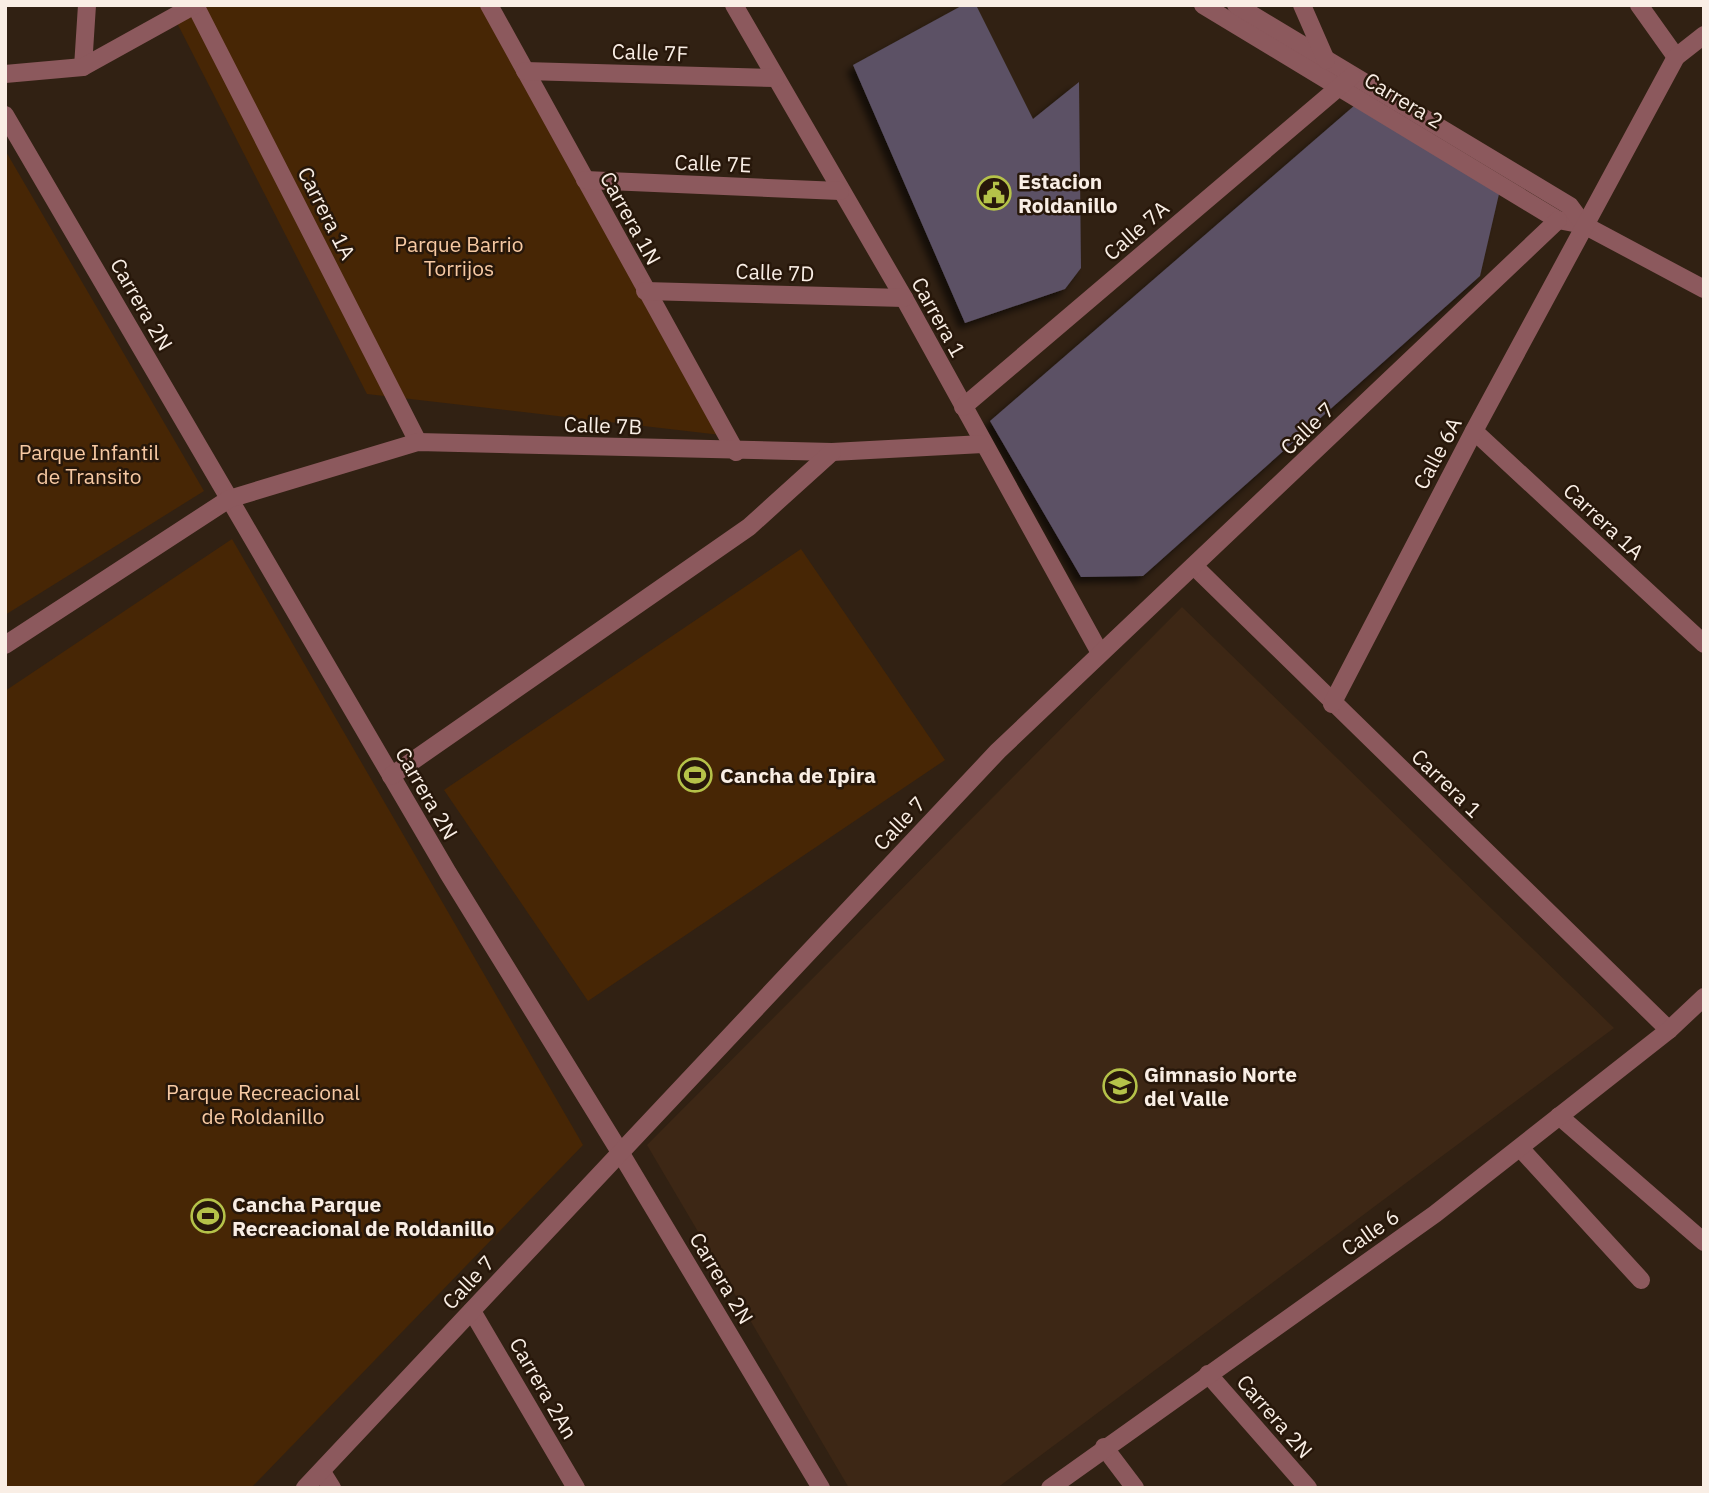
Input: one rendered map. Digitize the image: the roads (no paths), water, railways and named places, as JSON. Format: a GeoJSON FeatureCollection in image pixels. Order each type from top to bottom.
{"type":"FeatureCollection","features":[{"type":"Feature","properties":{"kind":"street"},"geometry":{"type":"LineString","coordinates":[[83,66],[87,5]]}},
{"type":"Feature","properties":{"kind":"street"},"geometry":{"type":"LineString","coordinates":[[5,74],[83,66],[195,5]]}},
{"type":"Feature","properties":{"kind":"street","name":"Carrera 1A"},"geometry":{"type":"LineString","coordinates":[[195,5],[418,442]]}},
{"type":"Feature","properties":{"kind":"street","name":"Carrera 1N"},"geometry":{"type":"LineString","coordinates":[[489,5],[736,452]]}},
{"type":"Feature","properties":{"kind":"street","name":"Carrera 1"},"geometry":{"type":"LineString","coordinates":[[734,5],[904,298],[1100,653]]}},
{"type":"Feature","properties":{"kind":"street","name":"Carrera 2"},"geometry":{"type":"LineString","coordinates":[[1203,5],[1570,206],[1584,225]]}},
{"type":"Feature","properties":{"kind":"street","name":"Carrera 2"},"geometry":{"type":"LineString","coordinates":[[1236,5],[1326,60],[1345,81],[1558,220],[1584,225],[1704,289]]}},
{"type":"Feature","properties":{"kind":"street"},"geometry":{"type":"LineString","coordinates":[[1302,5],[1326,60]]}},
{"type":"Feature","properties":{"kind":"street"},"geometry":{"type":"LineString","coordinates":[[1639,5],[1676,57]]}},
{"type":"Feature","properties":{"kind":"street"},"geometry":{"type":"LineString","coordinates":[[1584,225],[1676,57],[1704,35]]}},
{"type":"Feature","properties":{"kind":"street","name":"Calle 7F"},"geometry":{"type":"LineString","coordinates":[[525,71],[775,78]]}},
{"type":"Feature","properties":{"kind":"street","name":"Calle 7A"},"geometry":{"type":"LineString","coordinates":[[963,407],[1345,81]]}},
{"type":"Feature","properties":{"kind":"street","name":"Carrera 2N"},"geometry":{"type":"LineString","coordinates":[[5,116],[391,776],[821,1488]]}},
{"type":"Feature","properties":{"kind":"street","name":"Calle 7E"},"geometry":{"type":"LineString","coordinates":[[585,180],[840,191]]}},
{"type":"Feature","properties":{"kind":"street","name":"Calle 7"},"geometry":{"type":"LineString","coordinates":[[305,1488],[998,751],[1558,220]]}},
{"type":"Feature","properties":{"kind":"street","name":"Calle 6A"},"geometry":{"type":"LineString","coordinates":[[1332,704],[1584,225]]}},
{"type":"Feature","properties":{"kind":"street","name":"Calle 7D"},"geometry":{"type":"LineString","coordinates":[[645,291],[904,298]]}},
{"type":"Feature","properties":{"kind":"street","name":"Carrera 1A"},"geometry":{"type":"LineString","coordinates":[[1474,431],[1704,645]]}},
{"type":"Feature","properties":{"kind":"street","name":"Calle 7B"},"geometry":{"type":"LineString","coordinates":[[5,645],[229,499],[418,442],[736,452],[832,452],[983,444]]}},
{"type":"Feature","properties":{"kind":"street"},"geometry":{"type":"LineString","coordinates":[[391,776],[749,527],[832,452]]}},
{"type":"Feature","properties":{"kind":"street","name":"Carrera 1"},"geometry":{"type":"LineString","coordinates":[[1195,566],[1332,704],[1669,1030]]}},
{"type":"Feature","properties":{"kind":"street","name":"Calle 6"},"geometry":{"type":"LineString","coordinates":[[1050,1488],[1435,1214],[1669,1030],[1704,997]]}},
{"type":"Feature","properties":{"kind":"street"},"geometry":{"type":"LineString","coordinates":[[1559,1116],[1704,1242]]}},
{"type":"Feature","properties":{"kind":"street"},"geometry":{"type":"LineString","coordinates":[[1521,1149],[1641,1280]]}},
{"type":"Feature","properties":{"kind":"street","name":"Carrera 2An"},"geometry":{"type":"LineString","coordinates":[[472,1311],[576,1488]]}},
{"type":"Feature","properties":{"kind":"street","name":"Carrera 2N"},"geometry":{"type":"LineString","coordinates":[[1208,1374],[1308,1488]]}},
{"type":"Feature","properties":{"kind":"street"},"geometry":{"type":"LineString","coordinates":[[1104,1447],[1135,1488]]}},
{"type":"Feature","properties":{"kind":"street"},"geometry":{"type":"LineString","coordinates":[[322,1472],[332,1488]]}},
{"type":"Feature","properties":{"kind":"place","name":"Estacion Roldanillo"},"geometry":{"type":"Point","coordinates":[994,193]}},
{"type":"Feature","properties":{"kind":"place","name":"Cancha de Ipira"},"geometry":{"type":"Point","coordinates":[695,775]}},
{"type":"Feature","properties":{"kind":"place","name":"Gimnasio Norte del Valle"},"geometry":{"type":"Point","coordinates":[1120,1086]}},
{"type":"Feature","properties":{"kind":"place","name":"Cancha Parque Recreacional de Roldanillo"},"geometry":{"type":"Point","coordinates":[208,1216]}},
{"type":"Feature","properties":{"kind":"park label","name":"Parque Barrio Torrijos"},"geometry":{"type":"Point","coordinates":[459,256]}},
{"type":"Feature","properties":{"kind":"park label","name":"Parque Infantil de Transito"},"geometry":{"type":"Point","coordinates":[89,464]}},
{"type":"Feature","properties":{"kind":"park label","name":"Parque Recreacional de Roldanillo"},"geometry":{"type":"Point","coordinates":[263,1104]}}]}
